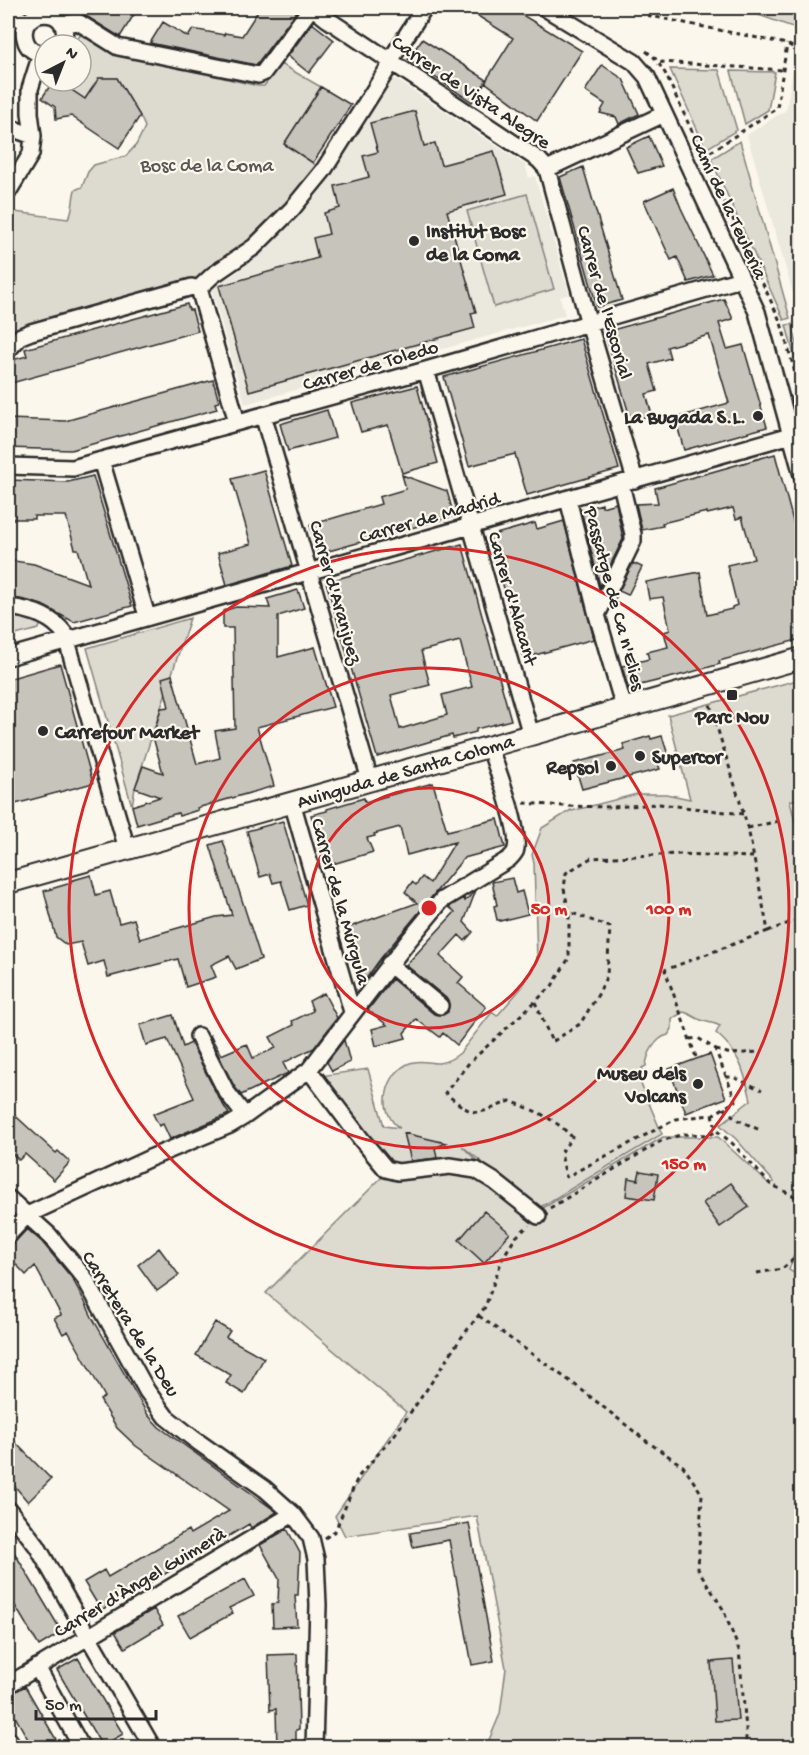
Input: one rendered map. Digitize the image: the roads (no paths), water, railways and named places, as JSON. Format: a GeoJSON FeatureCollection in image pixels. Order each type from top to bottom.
{"type":"FeatureCollection","features":[{"type":"Feature","properties":{"kind":"main road","name":"Avinguda de Santa Coloma"},"geometry":{"type":"LineString","coordinates":[[8,883],[801,658]]}},
{"type":"Feature","properties":{"kind":"main road"},"geometry":{"type":"LineString","coordinates":[[8,1742],[10,1748]]}},
{"type":"Feature","properties":{"kind":"street"},"geometry":{"type":"LineString","coordinates":[[33,50],[27,45],[24,35],[27,23],[40,14],[49,14],[62,17],[70,23],[78,22],[118,47],[258,75],[263,73],[312,8]]}},
{"type":"Feature","properties":{"kind":"street","name":"Carrer de Vista Alegre"},"geometry":{"type":"LineString","coordinates":[[312,8],[539,160],[548,169]]}},
{"type":"Feature","properties":{"kind":"street"},"geometry":{"type":"LineString","coordinates":[[8,350],[21,336],[195,288],[254,247],[292,209],[323,171],[424,8]]}},
{"type":"Feature","properties":{"kind":"street","name":"Camí de la Teuleria"},"geometry":{"type":"LineString","coordinates":[[545,8],[634,62],[647,77],[762,324],[796,434],[801,475]]}},
{"type":"Feature","properties":{"kind":"street"},"geometry":{"type":"LineString","coordinates":[[8,11],[27,23]]}},
{"type":"Feature","properties":{"kind":"street"},"geometry":{"type":"LineString","coordinates":[[62,17],[65,33]]}},
{"type":"Feature","properties":{"kind":"street"},"geometry":{"type":"LineString","coordinates":[[8,192],[28,160],[32,146],[30,89],[33,81]]}},
{"type":"Feature","properties":{"kind":"street"},"geometry":{"type":"LineString","coordinates":[[548,169],[664,114]]}},
{"type":"Feature","properties":{"kind":"street"},"geometry":{"type":"LineString","coordinates":[[8,126],[33,136]]}},
{"type":"Feature","properties":{"kind":"street","name":"Carrer de l'Escorial"},"geometry":{"type":"LineString","coordinates":[[548,169],[590,324],[628,482],[633,541],[597,615]]}},
{"type":"Feature","properties":{"kind":"street","name":"Carrer de Toledo"},"geometry":{"type":"LineString","coordinates":[[8,466],[73,468],[590,324],[741,279]]}},
{"type":"Feature","properties":{"kind":"street"},"geometry":{"type":"LineString","coordinates":[[195,288],[237,422]]}},
{"type":"Feature","properties":{"kind":"street","name":"Carrer d'Alacant"},"geometry":{"type":"LineString","coordinates":[[426,370],[531,735]]}},
{"type":"Feature","properties":{"kind":"street","name":"Carrer d'Aranjuez"},"geometry":{"type":"LineString","coordinates":[[263,415],[369,780]]}},
{"type":"Feature","properties":{"kind":"street","name":"Carrer de Madrid"},"geometry":{"type":"LineString","coordinates":[[8,657],[796,434]]}},
{"type":"Feature","properties":{"kind":"street"},"geometry":{"type":"LineString","coordinates":[[101,460],[147,616]]}},
{"type":"Feature","properties":{"kind":"street","name":"Passatge de Ca n'Elies"},"geometry":{"type":"LineString","coordinates":[[568,499],[597,615],[624,708]]}},
{"type":"Feature","properties":{"kind":"street"},"geometry":{"type":"LineString","coordinates":[[8,607],[44,617],[61,628],[67,640],[127,849]]}},
{"type":"Feature","properties":{"kind":"street"},"geometry":{"type":"LineString","coordinates":[[8,1235],[27,1215],[150,1158],[230,1125],[309,1070],[389,964],[442,900],[509,859],[516,852],[517,840],[514,824],[489,747]]}},
{"type":"Feature","properties":{"kind":"street","name":"Carrer de la Múrgula"},"geometry":{"type":"LineString","coordinates":[[292,802],[352,1012]]}},
{"type":"Feature","properties":{"kind":"street"},"geometry":{"type":"LineString","coordinates":[[389,964],[440,1006]]}},
{"type":"Feature","properties":{"kind":"street"},"geometry":{"type":"LineString","coordinates":[[198,1036],[226,1091],[245,1116]]}},
{"type":"Feature","properties":{"kind":"street"},"geometry":{"type":"LineString","coordinates":[[309,1070],[386,1169],[398,1172],[450,1166],[476,1170],[494,1181],[538,1216]]}},
{"type":"Feature","properties":{"kind":"street","name":"Carretera de la Deu"},"geometry":{"type":"LineString","coordinates":[[8,1198],[49,1235],[84,1276],[147,1391],[166,1417],[265,1489],[293,1514],[311,1538],[316,1559],[318,1605],[314,1748]]}},
{"type":"Feature","properties":{"kind":"street"},"geometry":{"type":"LineString","coordinates":[[8,1509],[37,1546],[153,1748]]}},
{"type":"Feature","properties":{"kind":"street","name":"Carrer d'Àngel Guimerà"},"geometry":{"type":"LineString","coordinates":[[8,1685],[293,1514]]}},
{"type":"Feature","properties":{"kind":"street"},"geometry":{"type":"LineString","coordinates":[[37,1667],[82,1748]]}},
{"type":"Feature","properties":{"kind":"place","name":"Institut Bosc de la Coma"},"geometry":{"type":"Point","coordinates":[414,241]}},
{"type":"Feature","properties":{"kind":"place","name":"La Bugada S.L."},"geometry":{"type":"Point","coordinates":[758,416]}},
{"type":"Feature","properties":{"kind":"place","name":"Parc Nou"},"geometry":{"type":"Point","coordinates":[732,695]}},
{"type":"Feature","properties":{"kind":"place","name":"Carrefour Market"},"geometry":{"type":"Point","coordinates":[43,731]}},
{"type":"Feature","properties":{"kind":"place","name":"Supercor"},"geometry":{"type":"Point","coordinates":[640,756]}},
{"type":"Feature","properties":{"kind":"place","name":"Repsol"},"geometry":{"type":"Point","coordinates":[611,766]}},
{"type":"Feature","properties":{"kind":"place","name":"Museu dels Volcans"},"geometry":{"type":"Point","coordinates":[698,1084]}},
{"type":"Feature","properties":{"kind":"park label","name":"Bosc de la Coma"},"geometry":{"type":"Point","coordinates":[207,164]}}]}
